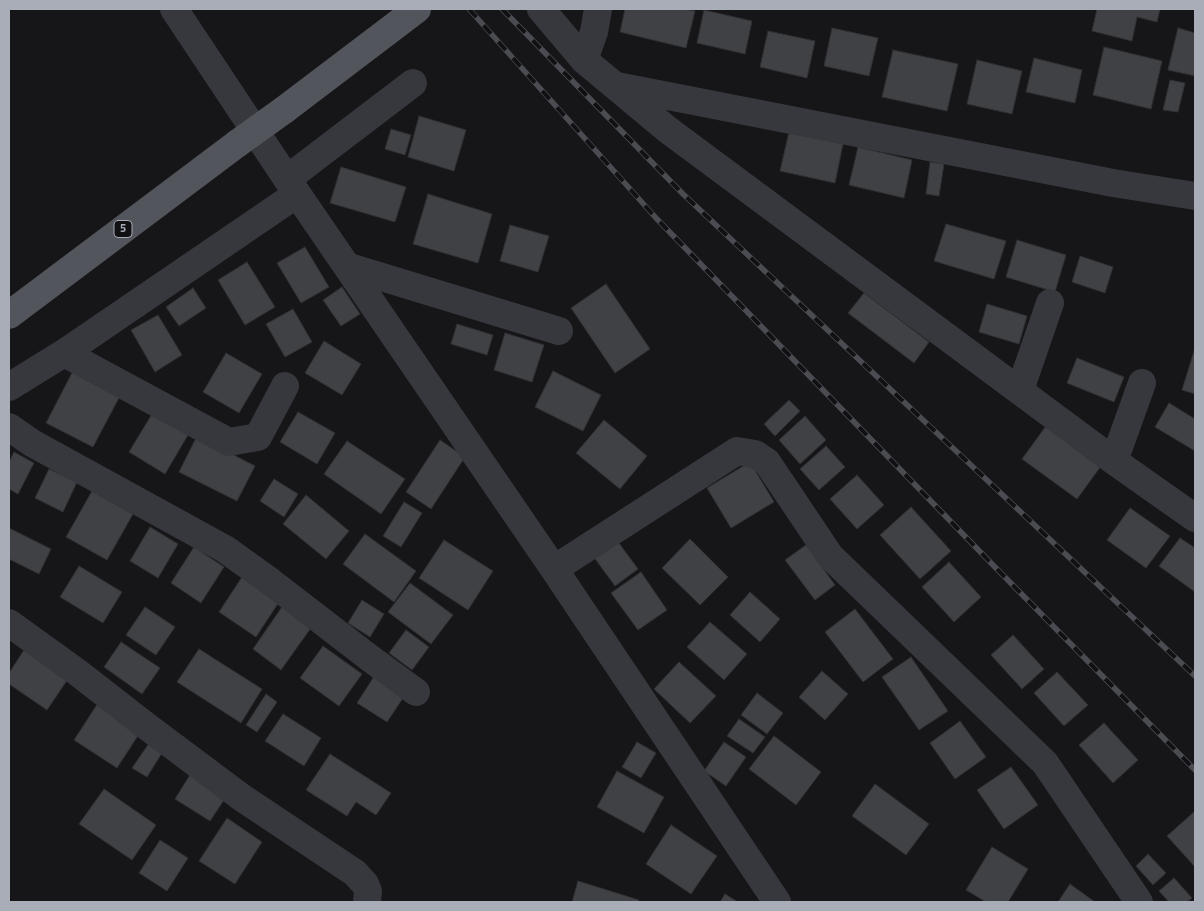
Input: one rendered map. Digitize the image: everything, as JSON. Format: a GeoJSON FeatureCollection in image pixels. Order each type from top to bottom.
{"type":"FeatureCollection","features":[{"type":"Feature","properties":{"kind":"main road","name":"5"},"geometry":{"type":"LineString","coordinates":[[9,315],[417,9]]}},
{"type":"Feature","properties":{"kind":"street"},"geometry":{"type":"LineString","coordinates":[[174,9],[292,186],[554,568],[777,902]]}},
{"type":"Feature","properties":{"kind":"street"},"geometry":{"type":"LineString","coordinates":[[541,9],[584,60],[668,130],[1114,461],[1195,518]]}},
{"type":"Feature","properties":{"kind":"street"},"geometry":{"type":"LineString","coordinates":[[584,60],[594,32],[598,9]]}},
{"type":"Feature","properties":{"kind":"street"},"geometry":{"type":"LineString","coordinates":[[9,387],[64,353],[292,186],[413,83]]}},
{"type":"Feature","properties":{"kind":"street"},"geometry":{"type":"LineString","coordinates":[[613,85],[1112,183],[1195,196]]}},
{"type":"Feature","properties":{"kind":"street"},"geometry":{"type":"LineString","coordinates":[[348,267],[559,331]]}},
{"type":"Feature","properties":{"kind":"street"},"geometry":{"type":"LineString","coordinates":[[1020,390],[1050,303]]}},
{"type":"Feature","properties":{"kind":"street"},"geometry":{"type":"LineString","coordinates":[[64,353],[229,442],[258,437],[284,386]]}},
{"type":"Feature","properties":{"kind":"street"},"geometry":{"type":"LineString","coordinates":[[1114,461],[1142,383]]}},
{"type":"Feature","properties":{"kind":"street"},"geometry":{"type":"LineString","coordinates":[[9,426],[32,443],[224,549],[271,582],[416,692]]}},
{"type":"Feature","properties":{"kind":"street"},"geometry":{"type":"LineString","coordinates":[[554,568],[737,451],[755,454],[767,462],[830,556],[1044,763],[1140,902]]}},
{"type":"Feature","properties":{"kind":"street"},"geometry":{"type":"LineString","coordinates":[[9,623],[77,672],[241,797],[356,873],[368,891],[367,902]]}},
{"type":"Feature","properties":{"kind":"building"},"geometry":{"type":"Polygon","coordinates":[[[625,9],[684,9],[695,11],[686,48],[620,32],[625,9]]]}},
{"type":"Feature","properties":{"kind":"building"},"geometry":{"type":"Polygon","coordinates":[[[1097,9],[1160,9],[1157,22],[1137,17],[1132,41],[1092,31],[1097,9]]]}},
{"type":"Feature","properties":{"kind":"building"},"geometry":{"type":"Polygon","coordinates":[[[704,10],[752,21],[745,54],[697,43],[704,10]]]}},
{"type":"Feature","properties":{"kind":"building"},"geometry":{"type":"Polygon","coordinates":[[[832,28],[878,38],[869,76],[824,66],[832,28]]]}},
{"type":"Feature","properties":{"kind":"building"},"geometry":{"type":"Polygon","coordinates":[[[1178,28],[1195,33],[1195,76],[1168,70],[1178,28]]]}},
{"type":"Feature","properties":{"kind":"building"},"geometry":{"type":"Polygon","coordinates":[[[768,31],[815,41],[807,78],[760,67],[768,31]]]}},
{"type":"Feature","properties":{"kind":"building"},"geometry":{"type":"Polygon","coordinates":[[[1104,47],[1162,61],[1151,109],[1093,95],[1104,47]]]}},
{"type":"Feature","properties":{"kind":"building"},"geometry":{"type":"Polygon","coordinates":[[[893,50],[958,64],[947,111],[882,97],[893,50]]]}},
{"type":"Feature","properties":{"kind":"building"},"geometry":{"type":"Polygon","coordinates":[[[1034,58],[1082,70],[1075,103],[1026,92],[1034,58]]]}},
{"type":"Feature","properties":{"kind":"building"},"geometry":{"type":"Polygon","coordinates":[[[977,60],[1022,71],[1012,114],[967,104],[977,60]]]}},
{"type":"Feature","properties":{"kind":"building"},"geometry":{"type":"Polygon","coordinates":[[[1170,80],[1185,83],[1178,112],[1163,110],[1170,80]]]}},
{"type":"Feature","properties":{"kind":"building"},"geometry":{"type":"Polygon","coordinates":[[[419,116],[466,130],[454,171],[408,157],[419,116]]]}},
{"type":"Feature","properties":{"kind":"building"},"geometry":{"type":"Polygon","coordinates":[[[391,129],[411,135],[405,155],[385,149],[391,129]]]}},
{"type":"Feature","properties":{"kind":"building"},"geometry":{"type":"Polygon","coordinates":[[[789,132],[843,144],[835,183],[780,171],[789,132]]]}},
{"type":"Feature","properties":{"kind":"building"},"geometry":{"type":"Polygon","coordinates":[[[858,147],[912,160],[904,198],[849,185],[858,147]]]}},
{"type":"Feature","properties":{"kind":"building"},"geometry":{"type":"Polygon","coordinates":[[[930,162],[944,164],[939,196],[926,194],[930,162]]]}},
{"type":"Feature","properties":{"kind":"building"},"geometry":{"type":"Polygon","coordinates":[[[341,167],[406,187],[395,222],[330,203],[341,167]]]}},
{"type":"Feature","properties":{"kind":"building"},"geometry":{"type":"Polygon","coordinates":[[[428,194],[492,214],[478,263],[413,244],[428,194]]]}},
{"type":"Feature","properties":{"kind":"building"},"geometry":{"type":"Polygon","coordinates":[[[946,224],[1006,241],[994,279],[934,261],[946,224]]]}},
{"type":"Feature","properties":{"kind":"building"},"geometry":{"type":"Polygon","coordinates":[[[510,225],[549,236],[538,272],[500,261],[510,225]]]}},
{"type":"Feature","properties":{"kind":"building"},"geometry":{"type":"Polygon","coordinates":[[[1017,240],[1066,255],[1055,292],[1006,277],[1017,240]]]}},
{"type":"Feature","properties":{"kind":"building"},"geometry":{"type":"Polygon","coordinates":[[[305,247],[329,287],[301,303],[277,263],[305,247]]]}},
{"type":"Feature","properties":{"kind":"building"},"geometry":{"type":"Polygon","coordinates":[[[1080,256],[1113,267],[1105,293],[1072,282],[1080,256]]]}},
{"type":"Feature","properties":{"kind":"building"},"geometry":{"type":"Polygon","coordinates":[[[247,262],[275,307],[245,325],[218,280],[247,262]]]}},
{"type":"Feature","properties":{"kind":"building"},"geometry":{"type":"Polygon","coordinates":[[[606,284],[650,349],[615,373],[571,308],[606,284]]]}},
{"type":"Feature","properties":{"kind":"building"},"geometry":{"type":"Polygon","coordinates":[[[342,287],[360,314],[341,326],[323,300],[342,287]]]}},
{"type":"Feature","properties":{"kind":"building"},"geometry":{"type":"Polygon","coordinates":[[[193,288],[206,308],[179,326],[166,307],[193,288]]]}},
{"type":"Feature","properties":{"kind":"building"},"geometry":{"type":"Polygon","coordinates":[[[864,293],[929,342],[914,363],[848,313],[864,293]]]}},
{"type":"Feature","properties":{"kind":"building"},"geometry":{"type":"Polygon","coordinates":[[[987,304],[1027,316],[1019,344],[979,332],[987,304]]]}},
{"type":"Feature","properties":{"kind":"building"},"geometry":{"type":"Polygon","coordinates":[[[293,309],[312,342],[285,357],[266,324],[293,309]]]}},
{"type":"Feature","properties":{"kind":"building"},"geometry":{"type":"Polygon","coordinates":[[[158,315],[182,355],[155,372],[131,330],[158,315]]]}},
{"type":"Feature","properties":{"kind":"building"},"geometry":{"type":"Polygon","coordinates":[[[457,324],[493,335],[487,355],[451,344],[457,324]]]}},
{"type":"Feature","properties":{"kind":"building"},"geometry":{"type":"Polygon","coordinates":[[[505,333],[544,345],[532,382],[494,370],[505,333]]]}},
{"type":"Feature","properties":{"kind":"building"},"geometry":{"type":"Polygon","coordinates":[[[324,341],[361,364],[342,395],[305,373],[324,341]]]}},
{"type":"Feature","properties":{"kind":"building"},"geometry":{"type":"Polygon","coordinates":[[[1195,348],[1195,394],[1182,390],[1195,348]]]}},
{"type":"Feature","properties":{"kind":"building"},"geometry":{"type":"Polygon","coordinates":[[[226,353],[262,374],[239,413],[203,392],[226,353]]]}},
{"type":"Feature","properties":{"kind":"building"},"geometry":{"type":"Polygon","coordinates":[[[1077,358],[1124,377],[1114,402],[1067,383],[1077,358]]]}},
{"type":"Feature","properties":{"kind":"building"},"geometry":{"type":"Polygon","coordinates":[[[74,369],[121,394],[93,447],[46,423],[74,369]]]}},
{"type":"Feature","properties":{"kind":"building"},"geometry":{"type":"Polygon","coordinates":[[[553,371],[601,395],[583,431],[535,407],[553,371]]]}},
{"type":"Feature","properties":{"kind":"building"},"geometry":{"type":"Polygon","coordinates":[[[789,400],[800,411],[775,436],[764,424],[789,400]]]}},
{"type":"Feature","properties":{"kind":"building"},"geometry":{"type":"Polygon","coordinates":[[[1169,403],[1195,419],[1195,451],[1155,427],[1169,403]]]}},
{"type":"Feature","properties":{"kind":"building"},"geometry":{"type":"Polygon","coordinates":[[[298,412],[335,433],[317,464],[280,442],[298,412]]]}},
{"type":"Feature","properties":{"kind":"building"},"geometry":{"type":"Polygon","coordinates":[[[152,414],[188,435],[165,474],[129,452],[152,414]]]}},
{"type":"Feature","properties":{"kind":"building"},"geometry":{"type":"Polygon","coordinates":[[[805,416],[826,440],[800,464],[779,440],[805,416]]]}},
{"type":"Feature","properties":{"kind":"building"},"geometry":{"type":"Polygon","coordinates":[[[604,420],[647,456],[620,489],[576,453],[604,420]]]}},
{"type":"Feature","properties":{"kind":"building"},"geometry":{"type":"Polygon","coordinates":[[[1046,426],[1101,466],[1077,499],[1022,459],[1046,426]]]}},
{"type":"Feature","properties":{"kind":"building"},"geometry":{"type":"Polygon","coordinates":[[[197,436],[255,466],[237,501],[179,472],[197,436]]]}},
{"type":"Feature","properties":{"kind":"building"},"geometry":{"type":"Polygon","coordinates":[[[440,440],[465,457],[431,509],[406,492],[440,440]]]}},
{"type":"Feature","properties":{"kind":"building"},"geometry":{"type":"Polygon","coordinates":[[[347,441],[405,479],[381,514],[324,474],[347,441]]]}},
{"type":"Feature","properties":{"kind":"building"},"geometry":{"type":"Polygon","coordinates":[[[826,446],[845,467],[819,490],[800,469],[826,446]]]}},
{"type":"Feature","properties":{"kind":"building"},"geometry":{"type":"Polygon","coordinates":[[[14,452],[34,463],[18,494],[9,489],[9,462],[14,452]]]}},
{"type":"Feature","properties":{"kind":"building"},"geometry":{"type":"Polygon","coordinates":[[[750,462],[774,502],[731,528],[707,488],[750,462]]]}},
{"type":"Feature","properties":{"kind":"building"},"geometry":{"type":"Polygon","coordinates":[[[49,469],[77,482],[63,512],[35,498],[49,469]]]}},
{"type":"Feature","properties":{"kind":"building"},"geometry":{"type":"Polygon","coordinates":[[[857,475],[884,505],[857,529],[830,499],[857,475]]]}},
{"type":"Feature","properties":{"kind":"building"},"geometry":{"type":"Polygon","coordinates":[[[274,479],[298,494],[284,517],[260,501],[274,479]]]}},
{"type":"Feature","properties":{"kind":"building"},"geometry":{"type":"Polygon","coordinates":[[[92,491],[133,514],[107,560],[66,537],[92,491]]]}},
{"type":"Feature","properties":{"kind":"building"},"geometry":{"type":"Polygon","coordinates":[[[306,495],[349,531],[326,559],[283,524],[306,495]]]}},
{"type":"Feature","properties":{"kind":"building"},"geometry":{"type":"Polygon","coordinates":[[[404,502],[422,513],[401,547],[383,536],[404,502]]]}},
{"type":"Feature","properties":{"kind":"building"},"geometry":{"type":"Polygon","coordinates":[[[911,507],[951,551],[920,579],[880,535],[911,507]]]}},
{"type":"Feature","properties":{"kind":"building"},"geometry":{"type":"Polygon","coordinates":[[[1130,508],[1170,536],[1146,568],[1107,540],[1130,508]]]}},
{"type":"Feature","properties":{"kind":"building"},"geometry":{"type":"Polygon","coordinates":[[[150,527],[178,544],[158,578],[130,561],[150,527]]]}},
{"type":"Feature","properties":{"kind":"building"},"geometry":{"type":"Polygon","coordinates":[[[9,528],[51,549],[39,574],[9,559],[9,528]]]}},
{"type":"Feature","properties":{"kind":"building"},"geometry":{"type":"Polygon","coordinates":[[[365,534],[416,571],[394,602],[343,564],[365,534]]]}},
{"type":"Feature","properties":{"kind":"building"},"geometry":{"type":"Polygon","coordinates":[[[1180,538],[1195,548],[1195,592],[1159,566],[1180,538]]]}},
{"type":"Feature","properties":{"kind":"building"},"geometry":{"type":"Polygon","coordinates":[[[616,539],[638,569],[615,586],[593,556],[616,539]]]}},
{"type":"Feature","properties":{"kind":"building"},"geometry":{"type":"Polygon","coordinates":[[[690,539],[728,577],[700,605],[662,568],[690,539]]]}},
{"type":"Feature","properties":{"kind":"building"},"geometry":{"type":"Polygon","coordinates":[[[444,540],[493,571],[468,610],[419,578],[444,540]]]}},
{"type":"Feature","properties":{"kind":"building"},"geometry":{"type":"Polygon","coordinates":[[[806,545],[835,585],[815,600],[785,560],[806,545]]]}},
{"type":"Feature","properties":{"kind":"building"},"geometry":{"type":"Polygon","coordinates":[[[194,547],[224,567],[201,603],[171,583],[194,547]]]}},
{"type":"Feature","properties":{"kind":"building"},"geometry":{"type":"Polygon","coordinates":[[[949,562],[981,597],[954,622],[922,587],[949,562]]]}},
{"type":"Feature","properties":{"kind":"building"},"geometry":{"type":"Polygon","coordinates":[[[79,566],[122,592],[103,623],[60,597],[79,566]]]}},
{"type":"Feature","properties":{"kind":"building"},"geometry":{"type":"Polygon","coordinates":[[[641,572],[667,610],[638,630],[611,593],[641,572]]]}},
{"type":"Feature","properties":{"kind":"building"},"geometry":{"type":"Polygon","coordinates":[[[242,577],[279,602],[256,637],[219,612],[242,577]]]}},
{"type":"Feature","properties":{"kind":"building"},"geometry":{"type":"Polygon","coordinates":[[[410,583],[453,615],[431,644],[388,612],[410,583]]]}},
{"type":"Feature","properties":{"kind":"building"},"geometry":{"type":"Polygon","coordinates":[[[750,592],[780,619],[760,642],[730,615],[750,592]]]}},
{"type":"Feature","properties":{"kind":"building"},"geometry":{"type":"Polygon","coordinates":[[[362,600],[384,614],[370,637],[348,623],[362,600]]]}},
{"type":"Feature","properties":{"kind":"building"},"geometry":{"type":"Polygon","coordinates":[[[284,604],[313,625],[281,670],[253,649],[284,604]]]}},
{"type":"Feature","properties":{"kind":"building"},"geometry":{"type":"Polygon","coordinates":[[[145,607],[175,627],[156,655],[126,635],[145,607]]]}},
{"type":"Feature","properties":{"kind":"building"},"geometry":{"type":"Polygon","coordinates":[[[855,609],[893,659],[863,682],[825,632],[855,609]]]}},
{"type":"Feature","properties":{"kind":"building"},"geometry":{"type":"Polygon","coordinates":[[[710,622],[747,654],[724,680],[687,647],[710,622]]]}},
{"type":"Feature","properties":{"kind":"building"},"geometry":{"type":"Polygon","coordinates":[[[406,630],[429,647],[412,670],[389,653],[406,630]]]}},
{"type":"Feature","properties":{"kind":"building"},"geometry":{"type":"Polygon","coordinates":[[[1013,635],[1044,669],[1022,689],[991,655],[1013,635]]]}},
{"type":"Feature","properties":{"kind":"building"},"geometry":{"type":"Polygon","coordinates":[[[121,642],[160,668],[142,694],[104,667],[121,642]]]}},
{"type":"Feature","properties":{"kind":"building"},"geometry":{"type":"Polygon","coordinates":[[[323,646],[362,674],[339,706],[300,678],[323,646]]]}},
{"type":"Feature","properties":{"kind":"building"},"geometry":{"type":"Polygon","coordinates":[[[26,647],[70,676],[47,710],[9,684],[9,673],[26,647]]]}},
{"type":"Feature","properties":{"kind":"building"},"geometry":{"type":"Polygon","coordinates":[[[199,649],[262,689],[241,723],[177,682],[199,649]]]}},
{"type":"Feature","properties":{"kind":"building"},"geometry":{"type":"Polygon","coordinates":[[[911,657],[948,711],[919,730],[882,677],[911,657]]]}},
{"type":"Feature","properties":{"kind":"building"},"geometry":{"type":"Polygon","coordinates":[[[679,662],[716,696],[690,723],[654,689],[679,662]]]}},
{"type":"Feature","properties":{"kind":"building"},"geometry":{"type":"Polygon","coordinates":[[[822,671],[848,694],[825,720],[799,697],[822,671]]]}},
{"type":"Feature","properties":{"kind":"building"},"geometry":{"type":"Polygon","coordinates":[[[1057,672],[1088,705],[1064,726],[1034,693],[1057,672]]]}},
{"type":"Feature","properties":{"kind":"building"},"geometry":{"type":"Polygon","coordinates":[[[375,675],[405,695],[387,722],[357,703],[375,675]]]}},
{"type":"Feature","properties":{"kind":"building"},"geometry":{"type":"Polygon","coordinates":[[[757,693],[783,713],[767,734],[741,715],[757,693]]]}},
{"type":"Feature","properties":{"kind":"building"},"geometry":{"type":"Polygon","coordinates":[[[266,694],[277,702],[257,732],[246,725],[266,694]]]}},
{"type":"Feature","properties":{"kind":"building"},"geometry":{"type":"Polygon","coordinates":[[[98,703],[141,731],[117,768],[74,740],[98,703]]]}},
{"type":"Feature","properties":{"kind":"building"},"geometry":{"type":"Polygon","coordinates":[[[283,714],[321,738],[304,766],[265,741],[283,714]]]}},
{"type":"Feature","properties":{"kind":"building"},"geometry":{"type":"Polygon","coordinates":[[[739,719],[765,737],[753,753],[727,736],[739,719]]]}},
{"type":"Feature","properties":{"kind":"building"},"geometry":{"type":"Polygon","coordinates":[[[960,721],[986,757],[955,779],[930,743],[960,721]]]}},
{"type":"Feature","properties":{"kind":"building"},"geometry":{"type":"Polygon","coordinates":[[[1104,723],[1138,760],[1113,783],[1079,745],[1104,723]]]}},
{"type":"Feature","properties":{"kind":"building"},"geometry":{"type":"Polygon","coordinates":[[[154,736],[167,745],[147,777],[132,768],[154,736]]]}},
{"type":"Feature","properties":{"kind":"building"},"geometry":{"type":"Polygon","coordinates":[[[774,736],[821,772],[796,805],[749,769],[774,736]]]}},
{"type":"Feature","properties":{"kind":"building"},"geometry":{"type":"Polygon","coordinates":[[[637,742],[656,753],[641,778],[622,767],[637,742]]]}},
{"type":"Feature","properties":{"kind":"building"},"geometry":{"type":"Polygon","coordinates":[[[724,742],[746,757],[726,786],[704,771],[724,742]]]}},
{"type":"Feature","properties":{"kind":"building"},"geometry":{"type":"Polygon","coordinates":[[[330,754],[391,793],[376,815],[356,802],[347,816],[306,790],[330,754]]]}},
{"type":"Feature","properties":{"kind":"building"},"geometry":{"type":"Polygon","coordinates":[[[1011,767],[1038,805],[1004,829],[977,790],[1011,767]]]}},
{"type":"Feature","properties":{"kind":"building"},"geometry":{"type":"Polygon","coordinates":[[[193,770],[228,794],[210,821],[175,799],[193,770]]]}},
{"type":"Feature","properties":{"kind":"building"},"geometry":{"type":"Polygon","coordinates":[[[617,771],[664,797],[644,833],[597,807],[617,771]]]}},
{"type":"Feature","properties":{"kind":"building"},"geometry":{"type":"Polygon","coordinates":[[[875,784],[929,824],[906,855],[852,816],[875,784]]]}},
{"type":"Feature","properties":{"kind":"building"},"geometry":{"type":"Polygon","coordinates":[[[104,789],[156,825],[132,860],[79,824],[104,789]]]}},
{"type":"Feature","properties":{"kind":"building"},"geometry":{"type":"Polygon","coordinates":[[[1195,811],[1195,867],[1167,836],[1195,811]]]}},
{"type":"Feature","properties":{"kind":"building"},"geometry":{"type":"Polygon","coordinates":[[[227,818],[262,842],[235,884],[199,861],[227,818]]]}},
{"type":"Feature","properties":{"kind":"building"},"geometry":{"type":"Polygon","coordinates":[[[671,825],[717,856],[691,894],[646,864],[671,825]]]}},
{"type":"Feature","properties":{"kind":"building"},"geometry":{"type":"Polygon","coordinates":[[[160,840],[188,858],[167,891],[139,873],[160,840]]]}},
{"type":"Feature","properties":{"kind":"building"},"geometry":{"type":"Polygon","coordinates":[[[992,847],[1028,869],[1008,902],[986,902],[966,890],[992,847]]]}},
{"type":"Feature","properties":{"kind":"building"},"geometry":{"type":"Polygon","coordinates":[[[1148,854],[1166,873],[1153,885],[1136,866],[1148,854]]]}},
{"type":"Feature","properties":{"kind":"building"},"geometry":{"type":"Polygon","coordinates":[[[1174,878],[1192,898],[1187,902],[1169,902],[1159,891],[1174,878]]]}},
{"type":"Feature","properties":{"kind":"building"},"geometry":{"type":"Polygon","coordinates":[[[578,881],[639,900],[638,902],[572,902],[578,881]]]}},
{"type":"Feature","properties":{"kind":"building"},"geometry":{"type":"Polygon","coordinates":[[[1070,884],[1095,902],[1058,902],[1070,884]]]}},
{"type":"Feature","properties":{"kind":"building"},"geometry":{"type":"Polygon","coordinates":[[[725,894],[738,902],[720,902],[725,894]]]}},
{"type":"Feature","properties":{"kind":"railway"},"geometry":{"type":"LineString","coordinates":[[469,9],[656,218],[1195,770]]}},
{"type":"Feature","properties":{"kind":"railway"},"geometry":{"type":"LineString","coordinates":[[502,9],[683,194],[1195,676]]}}]}
